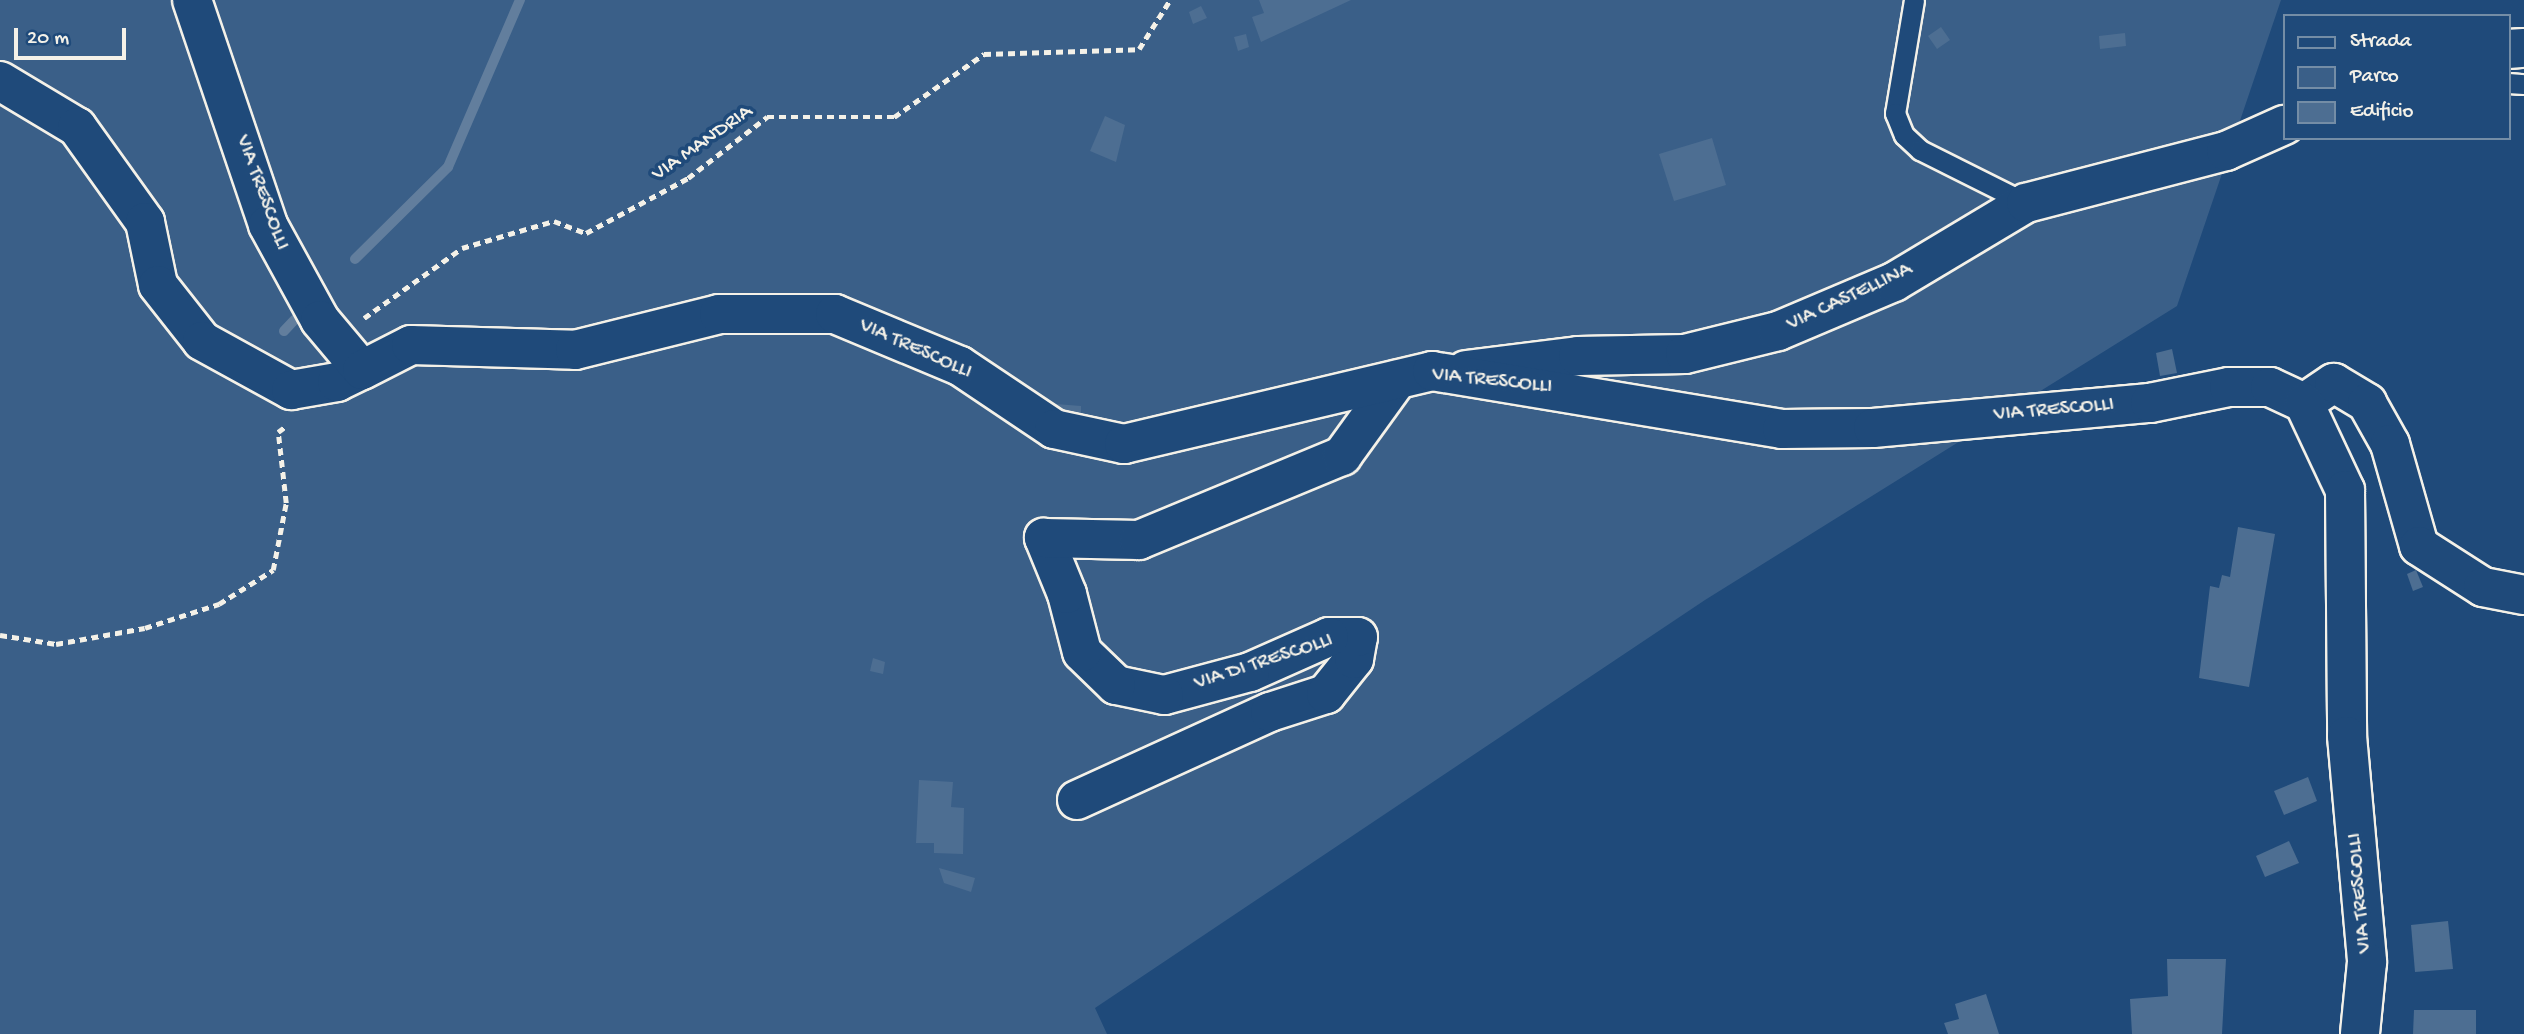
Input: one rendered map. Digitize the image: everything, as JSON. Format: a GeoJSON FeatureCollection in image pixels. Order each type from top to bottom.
{"type":"FeatureCollection","features":[{"type":"Feature","properties":{"kind":"street","name":"VIA TRESCOLLI"},"geometry":{"type":"LineString","coordinates":[[192,0],[268,225],[299,285],[335,338],[350,376],[411,345],[575,350],[719,314],[835,314],[960,366],[1054,429],[1124,443],[1415,376],[1782,429],[1873,428],[2150,403],[2229,387],[2270,387],[2304,403],[2345,490],[2347,736],[2367,962],[2360,1034]]}},
{"type":"Feature","properties":{"kind":"street"},"geometry":{"type":"LineString","coordinates":[[0,81],[76,127],[145,222],[158,285],[202,341],[291,390],[350,376]]}},
{"type":"Feature","properties":{"kind":"street","name":"VIA CASTELLINA"},"geometry":{"type":"LineString","coordinates":[[1415,376],[1496,369],[1578,356],[1685,354],[1779,331],[1894,282],[2026,203],[2227,151],[2282,126]]}},
{"type":"Feature","properties":{"kind":"street","name":"VIA DI TRESCOLLI"},"geometry":{"type":"LineString","coordinates":[[1077,800],[1190,753],[1270,712],[1326,694],[1354,659],[1358,637],[1329,637],[1250,671],[1164,695],[1116,685],[1082,652],[1067,594],[1045,538],[1139,540],[1342,456],[1415,376]]}},
{"type":"Feature","properties":{"kind":"street"},"geometry":{"type":"LineString","coordinates":[[2304,403],[2334,383],[2367,403],[2390,444],[2419,545],[2483,587],[2524,595]]}},
{"type":"Feature","properties":{"kind":"lane"},"geometry":{"type":"LineString","coordinates":[[1914,0],[1895,113],[1904,135],[1920,150],[2026,203]]}},
{"type":"Feature","properties":{"kind":"path","name":"VIA MANDRIA"},"geometry":{"type":"LineString","coordinates":[[335,338],[462,248],[554,221],[586,233],[688,178],[767,117],[894,117],[984,54],[1139,49],[1170,0]]}},
{"type":"Feature","properties":{"kind":"path"},"geometry":{"type":"LineString","coordinates":[[0,635],[56,645],[145,628],[219,604],[273,570],[286,503],[278,432],[350,376]]}},
{"type":"Feature","properties":{"kind":"green space"},"geometry":{"type":"Polygon","coordinates":[[[0,0],[2281,0],[2177,306],[1705,600],[1095,1008],[1107,1034],[0,1034],[0,0]]]}},
{"type":"Feature","properties":{"kind":"building"},"geometry":{"type":"Polygon","coordinates":[[[1259,0],[1351,0],[1261,42],[1252,17],[1264,13],[1259,0]]]}},
{"type":"Feature","properties":{"kind":"building"},"geometry":{"type":"Polygon","coordinates":[[[1201,6],[1207,18],[1193,24],[1189,12],[1201,6]]]}},
{"type":"Feature","properties":{"kind":"building"},"geometry":{"type":"Polygon","coordinates":[[[1941,27],[1950,40],[1937,49],[1928,36],[1941,27]]]}},
{"type":"Feature","properties":{"kind":"building"},"geometry":{"type":"Polygon","coordinates":[[[2125,33],[2126,46],[2100,49],[2099,36],[2125,33]]]}},
{"type":"Feature","properties":{"kind":"building"},"geometry":{"type":"Polygon","coordinates":[[[1246,34],[1249,47],[1238,51],[1234,37],[1246,34]]]}},
{"type":"Feature","properties":{"kind":"building"},"geometry":{"type":"Polygon","coordinates":[[[1105,116],[1125,125],[1116,162],[1090,151],[1105,116]]]}},
{"type":"Feature","properties":{"kind":"building"},"geometry":{"type":"Polygon","coordinates":[[[1712,138],[1726,185],[1674,201],[1659,154],[1712,138]]]}},
{"type":"Feature","properties":{"kind":"building"},"geometry":{"type":"Polygon","coordinates":[[[2172,349],[2177,373],[2160,376],[2156,353],[2172,349]]]}},
{"type":"Feature","properties":{"kind":"building"},"geometry":{"type":"Polygon","coordinates":[[[1056,404],[1081,406],[1081,423],[1055,421],[1056,404]]]}},
{"type":"Feature","properties":{"kind":"building"},"geometry":{"type":"Polygon","coordinates":[[[2238,527],[2275,534],[2249,687],[2199,678],[2210,586],[2219,588],[2222,575],[2230,577],[2238,527]]]}},
{"type":"Feature","properties":{"kind":"building"},"geometry":{"type":"Polygon","coordinates":[[[2416,570],[2423,587],[2413,591],[2407,574],[2416,570]]]}},
{"type":"Feature","properties":{"kind":"building"},"geometry":{"type":"Polygon","coordinates":[[[873,658],[885,662],[883,674],[870,671],[873,658]]]}},
{"type":"Feature","properties":{"kind":"building"},"geometry":{"type":"Polygon","coordinates":[[[2308,777],[2317,801],[2284,815],[2274,791],[2308,777]]]}},
{"type":"Feature","properties":{"kind":"building"},"geometry":{"type":"Polygon","coordinates":[[[919,780],[953,782],[951,807],[964,808],[963,854],[934,853],[934,843],[916,843],[919,780]]]}},
{"type":"Feature","properties":{"kind":"building"},"geometry":{"type":"Polygon","coordinates":[[[2289,841],[2299,863],[2265,877],[2256,856],[2289,841]]]}},
{"type":"Feature","properties":{"kind":"building"},"geometry":{"type":"Polygon","coordinates":[[[939,868],[975,878],[971,892],[944,883],[939,868]]]}},
{"type":"Feature","properties":{"kind":"building"},"geometry":{"type":"Polygon","coordinates":[[[2448,921],[2453,969],[2415,972],[2411,925],[2448,921]]]}},
{"type":"Feature","properties":{"kind":"building"},"geometry":{"type":"Polygon","coordinates":[[[2167,959],[2226,959],[2222,1034],[2132,1034],[2130,999],[2168,996],[2167,959]]]}},
{"type":"Feature","properties":{"kind":"building"},"geometry":{"type":"Polygon","coordinates":[[[1986,994],[1999,1034],[1948,1034],[1944,1023],[1959,1019],[1955,1004],[1986,994]]]}},
{"type":"Feature","properties":{"kind":"building"},"geometry":{"type":"Polygon","coordinates":[[[2414,1010],[2476,1010],[2476,1034],[2413,1034],[2414,1010]]]}},
{"type":"Feature","properties":{"kind":"waterway"},"geometry":{"type":"LineString","coordinates":[[355,259],[448,167],[520,0]]}},
{"type":"Feature","properties":{"kind":"waterway"},"geometry":{"type":"LineString","coordinates":[[284,331],[295,319]]}}]}
